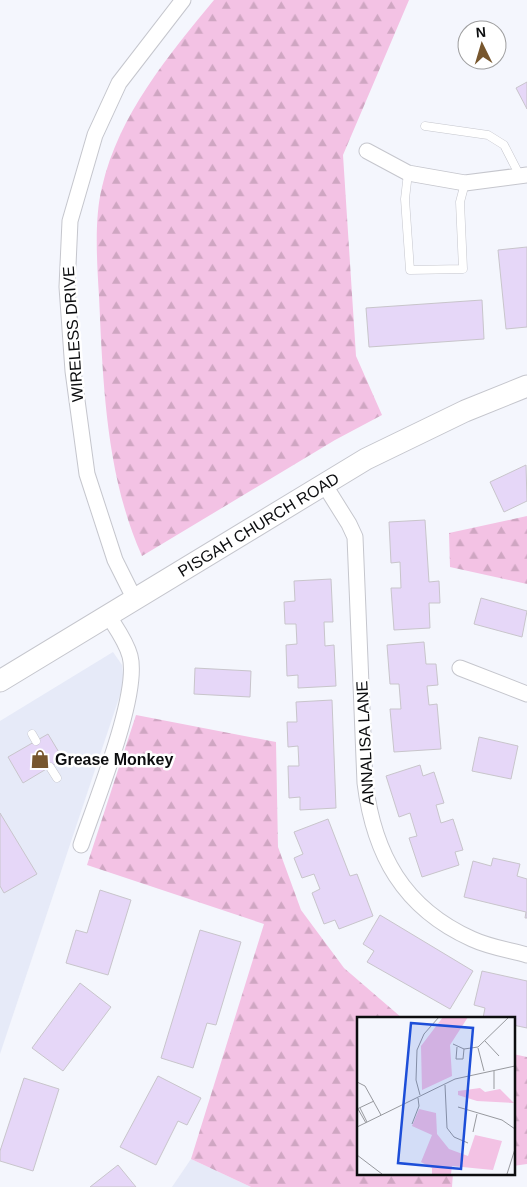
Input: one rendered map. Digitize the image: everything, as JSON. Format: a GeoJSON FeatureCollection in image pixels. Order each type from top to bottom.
{"type":"FeatureCollection","features":[{"type":"Feature","properties":{"kind":"main road","name":"PISGAH CHURCH ROAD"},"geometry":{"type":"LineString","coordinates":[[0,681],[366,459],[410,436],[527,386]]}},
{"type":"Feature","properties":{"kind":"street","name":"WIRELESS DRIVE"},"geometry":{"type":"LineString","coordinates":[[135,600],[115,560],[87,474],[73,371],[67,297],[70,221],[95,135],[119,83],[183,0]]}},
{"type":"Feature","properties":{"kind":"street"},"geometry":{"type":"LineString","coordinates":[[367,151],[408,173],[464,183],[524,176]]}},
{"type":"Feature","properties":{"kind":"street","name":"ANNALISA LANE"},"geometry":{"type":"LineString","coordinates":[[324,484],[350,524],[355,537],[365,782],[369,811],[384,858],[396,877],[428,912],[472,939],[527,955]]}},
{"type":"Feature","properties":{"kind":"street"},"geometry":{"type":"LineString","coordinates":[[81,845],[123,718],[132,674],[126,644],[108,615]]}},
{"type":"Feature","properties":{"kind":"street"},"geometry":{"type":"LineString","coordinates":[[460,668],[527,694]]}},
{"type":"Feature","properties":{"kind":"lane"},"geometry":{"type":"LineString","coordinates":[[425,126],[488,135],[504,145],[524,176]]}},
{"type":"Feature","properties":{"kind":"lane"},"geometry":{"type":"LineString","coordinates":[[408,173],[405,199],[410,270],[463,270],[460,202],[464,183]]}},
{"type":"Feature","properties":{"kind":"lane"},"geometry":{"type":"LineString","coordinates":[[32,734],[36,741]]}},
{"type":"Feature","properties":{"kind":"lane"},"geometry":{"type":"LineString","coordinates":[[50,767],[57,778]]}},
{"type":"Feature","properties":{"kind":"shaded area"},"geometry":{"type":"Polygon","coordinates":[[[113,652],[122,665],[124,683],[0,1054],[0,721],[113,652]]]}},
{"type":"Feature","properties":{"kind":"shaded area"},"geometry":{"type":"Polygon","coordinates":[[[191,1159],[251,1187],[172,1187],[191,1159]]]}},
{"type":"Feature","properties":{"kind":"green space"},"geometry":{"type":"Polygon","coordinates":[[[214,0],[409,0],[343,155],[356,356],[382,415],[335,440],[142,556],[121,494],[109,429],[102,362],[97,241],[99,200],[110,160],[120,135],[133,111],[147,87],[179,43],[214,0]]]}},
{"type":"Feature","properties":{"kind":"green space"},"geometry":{"type":"Polygon","coordinates":[[[527,516],[527,584],[450,567],[449,533],[527,516]]]}},
{"type":"Feature","properties":{"kind":"green space"},"geometry":{"type":"Polygon","coordinates":[[[136,715],[276,742],[278,847],[301,910],[344,968],[401,1017],[357,1017],[357,1174],[453,1174],[452,1187],[251,1187],[191,1159],[264,924],[87,865],[136,715]]]}},
{"type":"Feature","properties":{"kind":"green space"},"geometry":{"type":"Polygon","coordinates":[[[514,1054],[527,1057],[527,1164],[514,1166],[514,1054]]]}},
{"type":"Feature","properties":{"kind":"building"},"geometry":{"type":"Polygon","coordinates":[[[527,82],[527,109],[516,88],[527,82]]]}},
{"type":"Feature","properties":{"kind":"building"},"geometry":{"type":"Polygon","coordinates":[[[527,247],[527,327],[506,329],[498,250],[527,247]]]}},
{"type":"Feature","properties":{"kind":"building"},"geometry":{"type":"Polygon","coordinates":[[[482,300],[484,339],[369,347],[366,308],[482,300]]]}},
{"type":"Feature","properties":{"kind":"building"},"geometry":{"type":"Polygon","coordinates":[[[526,465],[527,501],[504,512],[490,482],[526,465]]]}},
{"type":"Feature","properties":{"kind":"building"},"geometry":{"type":"Polygon","coordinates":[[[425,520],[429,582],[439,581],[440,603],[429,603],[430,628],[394,630],[391,588],[401,588],[400,562],[391,563],[389,522],[425,520]]]}},
{"type":"Feature","properties":{"kind":"building"},"geometry":{"type":"Polygon","coordinates":[[[331,579],[333,622],[324,622],[325,646],[334,645],[336,686],[298,688],[298,675],[287,676],[286,645],[297,644],[296,624],[285,624],[284,602],[295,601],[294,581],[331,579]]]}},
{"type":"Feature","properties":{"kind":"building"},"geometry":{"type":"Polygon","coordinates":[[[481,598],[527,611],[522,637],[474,624],[481,598]]]}},
{"type":"Feature","properties":{"kind":"building"},"geometry":{"type":"Polygon","coordinates":[[[424,642],[426,664],[436,664],[438,685],[427,686],[429,705],[437,704],[441,749],[394,752],[390,709],[401,709],[399,684],[390,684],[387,645],[424,642]]]}},
{"type":"Feature","properties":{"kind":"building"},"geometry":{"type":"Polygon","coordinates":[[[195,668],[251,671],[250,697],[194,694],[195,668]]]}},
{"type":"Feature","properties":{"kind":"building"},"geometry":{"type":"Polygon","coordinates":[[[332,700],[336,808],[300,810],[300,797],[289,798],[288,766],[299,766],[298,746],[288,747],[287,722],[297,722],[296,702],[332,700]]]}},
{"type":"Feature","properties":{"kind":"building"},"geometry":{"type":"Polygon","coordinates":[[[48,734],[63,759],[23,783],[8,757],[48,734]]]}},
{"type":"Feature","properties":{"kind":"building"},"geometry":{"type":"Polygon","coordinates":[[[479,737],[518,746],[511,779],[472,771],[479,737]]]}},
{"type":"Feature","properties":{"kind":"building"},"geometry":{"type":"Polygon","coordinates":[[[420,765],[423,776],[434,772],[444,803],[436,805],[441,823],[453,819],[463,850],[455,852],[459,865],[422,877],[409,838],[417,836],[410,813],[399,817],[386,776],[420,765]]]}},
{"type":"Feature","properties":{"kind":"building"},"geometry":{"type":"Polygon","coordinates":[[[0,813],[37,874],[4,893],[0,886],[0,813]]]}},
{"type":"Feature","properties":{"kind":"building"},"geometry":{"type":"Polygon","coordinates":[[[328,819],[350,876],[357,874],[373,916],[339,929],[335,920],[324,924],[312,893],[320,889],[314,874],[302,878],[294,858],[303,854],[294,832],[328,819]]]}},
{"type":"Feature","properties":{"kind":"building"},"geometry":{"type":"Polygon","coordinates":[[[493,858],[520,864],[517,876],[527,879],[527,918],[525,918],[526,912],[464,897],[473,861],[491,866],[493,858]]]}},
{"type":"Feature","properties":{"kind":"building"},"geometry":{"type":"Polygon","coordinates":[[[100,890],[131,900],[108,975],[66,963],[76,930],[87,933],[100,890]]]}},
{"type":"Feature","properties":{"kind":"building"},"geometry":{"type":"Polygon","coordinates":[[[380,915],[473,971],[450,1009],[367,962],[374,951],[363,944],[380,915]]]}},
{"type":"Feature","properties":{"kind":"building"},"geometry":{"type":"Polygon","coordinates":[[[200,930],[241,942],[216,1025],[207,1023],[193,1068],[161,1058],[200,930]]]}},
{"type":"Feature","properties":{"kind":"building"},"geometry":{"type":"Polygon","coordinates":[[[482,971],[527,981],[527,1028],[514,1025],[514,1017],[483,1017],[485,1008],[474,1005],[482,971]]]}},
{"type":"Feature","properties":{"kind":"building"},"geometry":{"type":"Polygon","coordinates":[[[80,983],[111,1007],[63,1071],[32,1048],[80,983]]]}},
{"type":"Feature","properties":{"kind":"building"},"geometry":{"type":"Polygon","coordinates":[[[158,1076],[201,1098],[187,1125],[178,1121],[156,1165],[120,1147],[158,1076]]]}},
{"type":"Feature","properties":{"kind":"building"},"geometry":{"type":"Polygon","coordinates":[[[24,1078],[59,1089],[33,1171],[0,1161],[0,1151],[24,1078]]]}},
{"type":"Feature","properties":{"kind":"building"},"geometry":{"type":"Polygon","coordinates":[[[118,1165],[136,1187],[90,1187],[118,1165]]]}},
{"type":"Feature","properties":{"kind":"place","name":"Grease Monkey"},"geometry":{"type":"Point","coordinates":[40,759]}}]}
